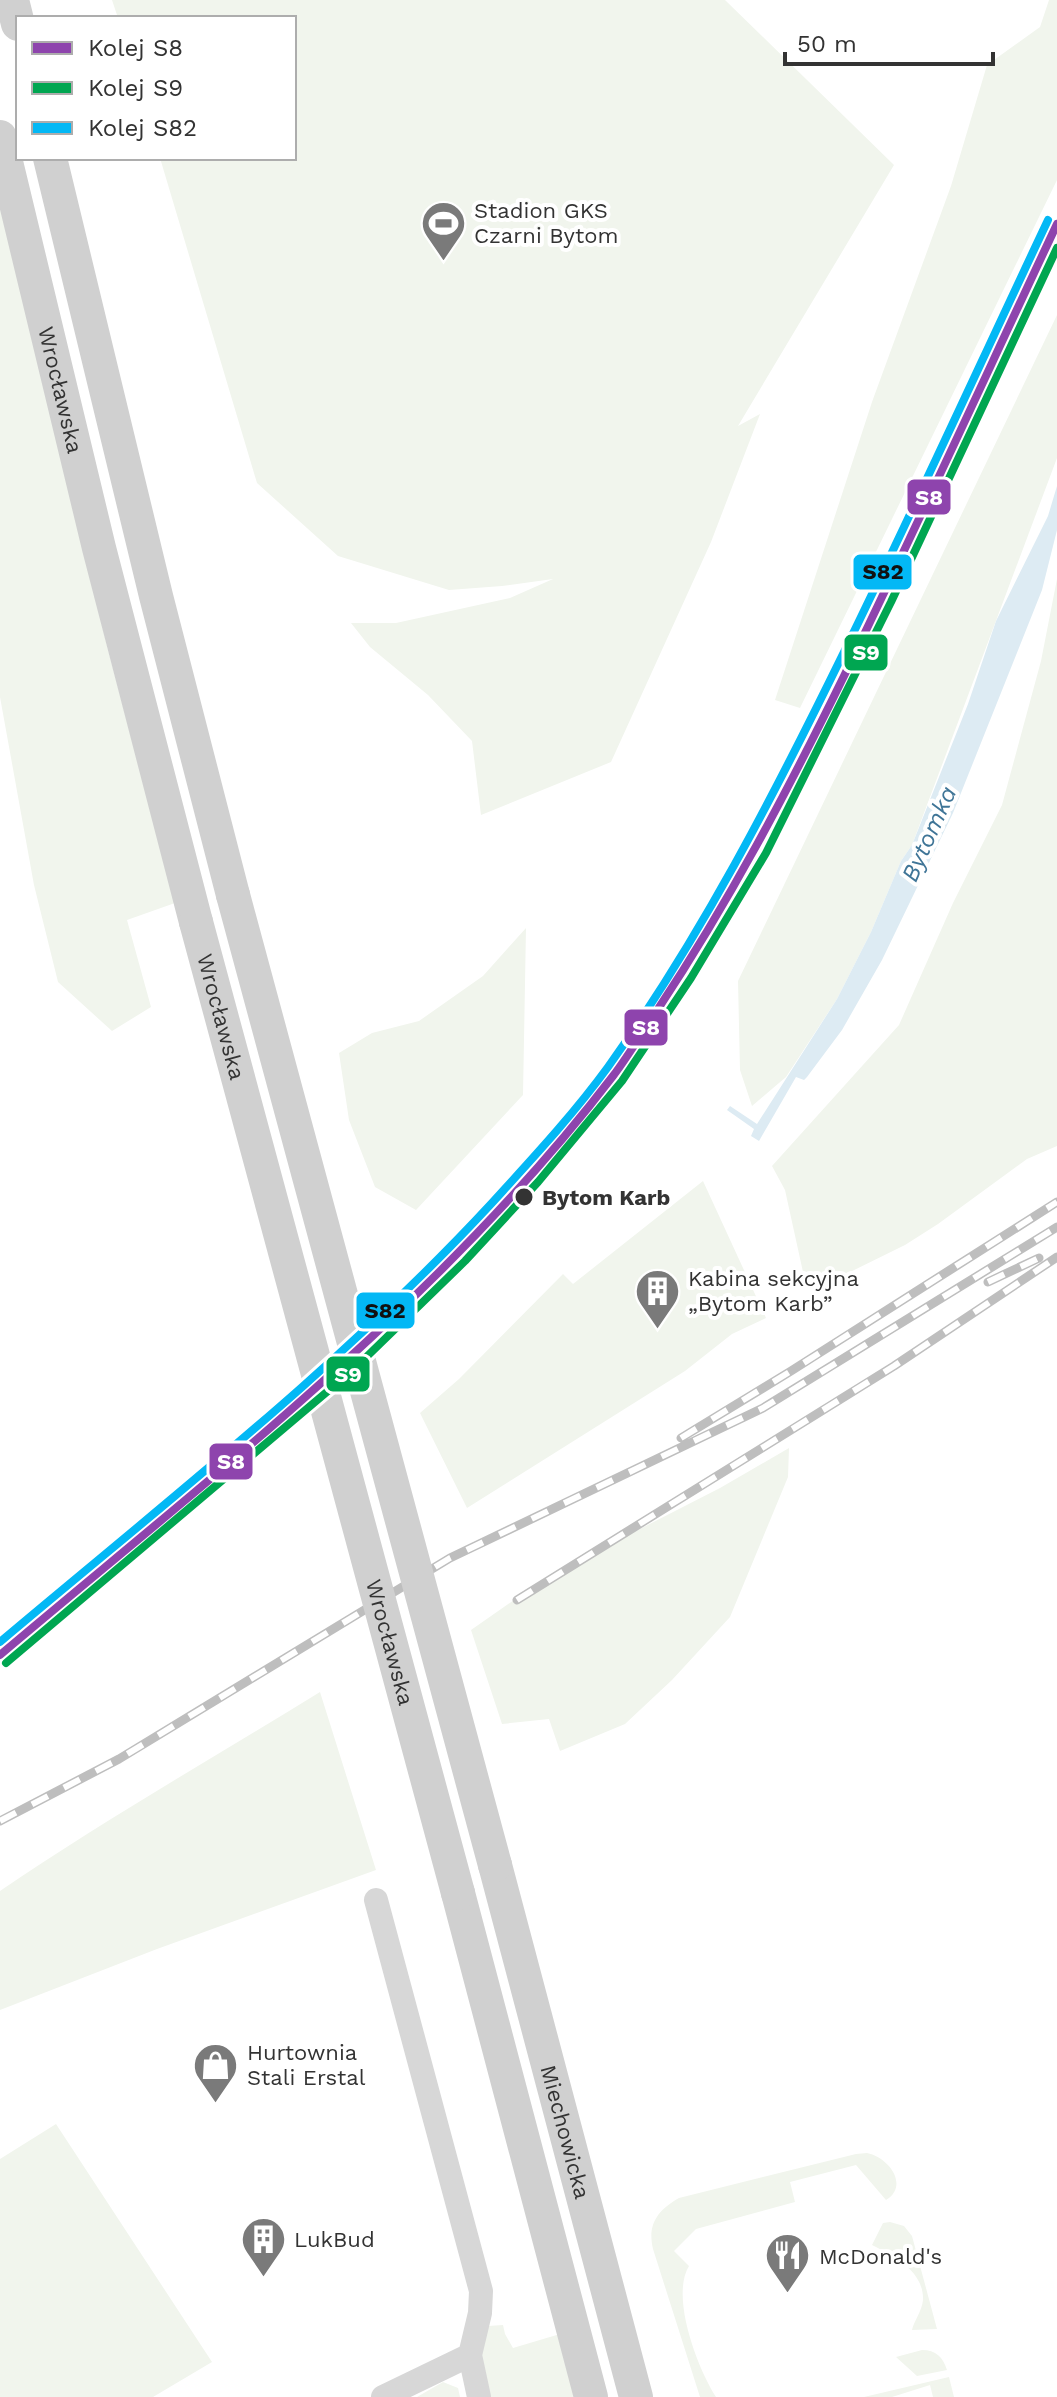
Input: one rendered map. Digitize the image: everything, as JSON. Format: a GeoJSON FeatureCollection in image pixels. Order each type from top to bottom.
{"type":"FeatureCollection","features":[{"type":"Feature","properties":{"kind":"main road","name":"Wrocławska"},"geometry":{"type":"LineString","coordinates":[[0,137],[99,548],[196,922],[458,1893]]}},
{"type":"Feature","properties":{"kind":"main road","name":"Wrocławska"},"geometry":{"type":"LineString","coordinates":[[50,160],[233,895],[495,1865]]}},
{"type":"Feature","properties":{"kind":"main road","name":"Miechowicka"},"geometry":{"type":"LineString","coordinates":[[495,1865],[636,2397]]}},
{"type":"Feature","properties":{"kind":"main road","name":"Miechowicka"},"geometry":{"type":"LineString","coordinates":[[458,1893],[591,2397]]}},
{"type":"Feature","properties":{"kind":"street"},"geometry":{"type":"LineString","coordinates":[[376,1900],[481,2291],[480,2313],[470,2355],[479,2397]]}},
{"type":"Feature","properties":{"kind":"street"},"geometry":{"type":"LineString","coordinates":[[383,2397],[470,2355]]}},
{"type":"Feature","properties":{"kind":"shaded area"},"geometry":{"type":"Polygon","coordinates":[[[112,0],[725,0],[894,165],[738,426],[760,414],[711,542],[611,762],[481,815],[472,741],[428,695],[370,647],[351,623],[396,623],[510,598],[553,579],[449,590],[338,556],[257,483],[161,160],[296,160],[296,16],[117,16],[112,0]]]}},
{"type":"Feature","properties":{"kind":"shaded area"},"geometry":{"type":"Polygon","coordinates":[[[1049,0],[1057,0],[1057,180],[800,708],[775,700],[872,402],[951,186],[987,65],[1040,27],[1049,0]]]}},
{"type":"Feature","properties":{"kind":"shaded area"},"geometry":{"type":"Polygon","coordinates":[[[0,204],[108,650],[175,903],[127,920],[151,1007],[112,1031],[58,982],[34,885],[0,697],[0,204]]]}},
{"type":"Feature","properties":{"kind":"shaded area"},"geometry":{"type":"Polygon","coordinates":[[[1057,315],[1057,458],[912,845],[901,861],[871,932],[837,999],[786,1077],[752,1106],[740,1070],[738,981],[1057,315]]]}},
{"type":"Feature","properties":{"kind":"shaded area"},"geometry":{"type":"Polygon","coordinates":[[[1057,579],[1057,1146],[1027,1159],[905,1245],[842,1276],[803,1272],[785,1190],[772,1166],[899,1025],[953,903],[1002,805],[1041,661],[1057,579]]]}},
{"type":"Feature","properties":{"kind":"shaded area"},"geometry":{"type":"Polygon","coordinates":[[[526,928],[523,1095],[416,1210],[375,1187],[349,1120],[339,1053],[372,1033],[419,1021],[483,976],[526,928]]]}},
{"type":"Feature","properties":{"kind":"shaded area"},"geometry":{"type":"Polygon","coordinates":[[[703,1181],[766,1318],[732,1334],[685,1371],[467,1508],[420,1413],[459,1379],[563,1274],[573,1284],[703,1181]]]}},
{"type":"Feature","properties":{"kind":"shaded area"},"geometry":{"type":"Polygon","coordinates":[[[789,1448],[788,1477],[730,1617],[672,1680],[625,1724],[560,1751],[549,1719],[502,1724],[471,1630],[550,1575],[720,1488],[789,1448]]]}},
{"type":"Feature","properties":{"kind":"shaded area"},"geometry":{"type":"Polygon","coordinates":[[[320,1692],[376,1870],[0,2010],[0,1891],[119,1814],[320,1692]]]}},
{"type":"Feature","properties":{"kind":"shaded area"},"geometry":{"type":"Polygon","coordinates":[[[56,2124],[212,2362],[153,2397],[0,2397],[0,2159],[56,2124]]]}},
{"type":"Feature","properties":{"kind":"shaded area"},"geometry":{"type":"Polygon","coordinates":[[[867,2153],[882,2160],[893,2172],[896,2187],[886,2200],[856,2165],[790,2182],[795,2202],[696,2229],[674,2251],[689,2266],[684,2279],[684,2314],[695,2351],[716,2397],[700,2397],[653,2249],[653,2225],[660,2213],[679,2198],[867,2153]]]}},
{"type":"Feature","properties":{"kind":"shaded area"},"geometry":{"type":"Polygon","coordinates":[[[883,2223],[904,2226],[912,2236],[937,2329],[912,2330],[923,2300],[919,2281],[906,2266],[872,2245],[883,2223]]]}},
{"type":"Feature","properties":{"kind":"shaded area"},"geometry":{"type":"Polygon","coordinates":[[[503,2325],[513,2348],[560,2334],[575,2397],[484,2397],[478,2361],[488,2326],[503,2325]]]}},
{"type":"Feature","properties":{"kind":"shaded area"},"geometry":{"type":"Polygon","coordinates":[[[922,2350],[938,2355],[947,2370],[917,2376],[896,2357],[922,2350]]]}},
{"type":"Feature","properties":{"kind":"shaded area"},"geometry":{"type":"Polygon","coordinates":[[[949,2377],[954,2397],[933,2397],[930,2385],[892,2397],[864,2397],[949,2377]]]}},
{"type":"Feature","properties":{"kind":"shaded area"},"geometry":{"type":"Polygon","coordinates":[[[443,2382],[458,2388],[460,2397],[417,2397],[443,2382]]]}},
{"type":"Feature","properties":{"kind":"water","name":"Bytomka"},"geometry":{"type":"Polygon","coordinates":[[[1057,486],[1057,530],[1042,590],[953,813],[882,960],[842,1030],[807,1077],[804,1080],[796,1077],[759,1141],[751,1136],[754,1129],[727,1110],[730,1106],[757,1124],[837,999],[871,932],[901,861],[912,845],[968,704],[996,621],[1048,516],[1057,486]]]}},
{"type":"Feature","properties":{"kind":"railway"},"geometry":{"type":"LineString","coordinates":[[681,1438],[1057,1202]]}},
{"type":"Feature","properties":{"kind":"railway"},"geometry":{"type":"LineString","coordinates":[[0,1821],[119,1759],[450,1558],[763,1408],[1057,1227]]}},
{"type":"Feature","properties":{"kind":"railway"},"geometry":{"type":"LineString","coordinates":[[517,1600],[894,1366],[1057,1257]]}},
{"type":"Feature","properties":{"kind":"railway"},"geometry":{"type":"LineString","coordinates":[[988,1282],[1039,1258]]}},
{"type":"Feature","properties":{"kind":"rail line","name":"S82"},"geometry":{"type":"LineString","coordinates":[[0,1642],[252,1430],[375,1321],[491,1204],[566,1120],[608,1067],[705,916],[791,759],[1048,220]]}},
{"type":"Feature","properties":{"kind":"rail line","name":"S8"},"geometry":{"type":"LineString","coordinates":[[0,1655],[243,1452],[400,1310],[475,1236],[546,1158],[613,1076],[709,928],[801,761],[1057,224]]}},
{"type":"Feature","properties":{"kind":"rail line","name":"S9"},"geometry":{"type":"LineString","coordinates":[[6,1663],[354,1369],[465,1261],[538,1182],[622,1081],[691,978],[766,853],[891,602],[1057,248]]}},
{"type":"Feature","properties":{"kind":"place","name":"Stadion GKS Czarni Bytom"},"geometry":{"type":"Point","coordinates":[443,262]}},
{"type":"Feature","properties":{"kind":"place","name":"Bytom Karb"},"geometry":{"type":"Point","coordinates":[524,1197]}},
{"type":"Feature","properties":{"kind":"place","name":"Kabina sekcyjna „Bytom Karb”"},"geometry":{"type":"Point","coordinates":[657,1330]}},
{"type":"Feature","properties":{"kind":"place","name":"Hurtownia Stali Erstal"},"geometry":{"type":"Point","coordinates":[216,2104]}},
{"type":"Feature","properties":{"kind":"place","name":"LukBud"},"geometry":{"type":"Point","coordinates":[263,2278]}},
{"type":"Feature","properties":{"kind":"place","name":"McDonald's"},"geometry":{"type":"Point","coordinates":[788,2295]}}]}
